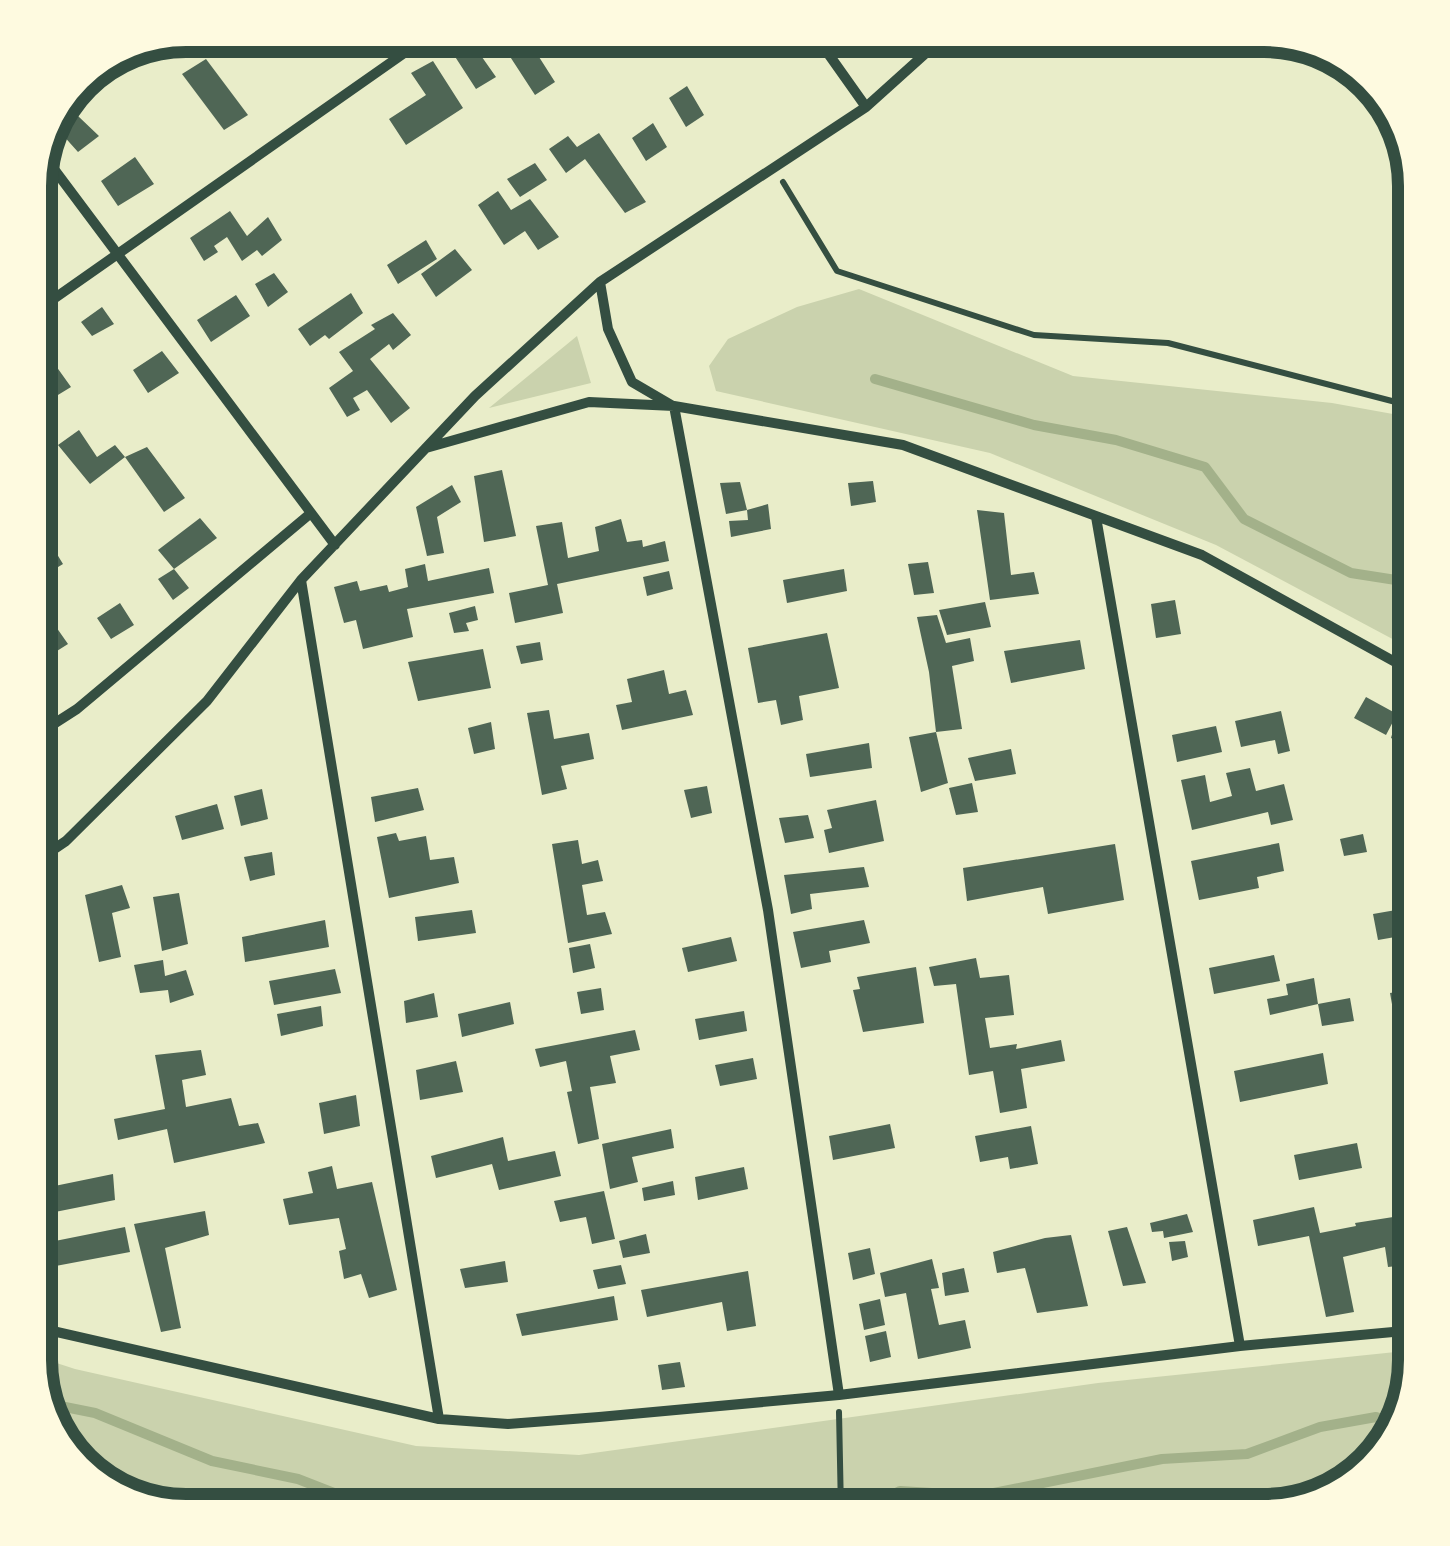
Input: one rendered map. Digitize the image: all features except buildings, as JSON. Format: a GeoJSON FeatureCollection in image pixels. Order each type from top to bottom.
{"type":"FeatureCollection","features":[{"type":"Feature","properties":{"kind":"street"},"geometry":{"type":"LineString","coordinates":[[53,299],[404,53]]}},
{"type":"Feature","properties":{"kind":"street"},"geometry":{"type":"LineString","coordinates":[[828,53],[866,107]]}},
{"type":"Feature","properties":{"kind":"street"},"geometry":{"type":"LineString","coordinates":[[53,849],[207,702],[302,580],[474,396],[600,282],[866,107],[926,53]]}},
{"type":"Feature","properties":{"kind":"street"},"geometry":{"type":"LineString","coordinates":[[54,171],[335,545]]}},
{"type":"Feature","properties":{"kind":"street"},"geometry":{"type":"LineString","coordinates":[[600,282],[608,329],[632,382],[674,406],[768,910],[839,1394]]}},
{"type":"Feature","properties":{"kind":"street"},"geometry":{"type":"LineString","coordinates":[[425,449],[589,402],[674,406],[904,446],[1202,555],[1398,664]]}},
{"type":"Feature","properties":{"kind":"street"},"geometry":{"type":"LineString","coordinates":[[53,724],[311,514]]}},
{"type":"Feature","properties":{"kind":"street"},"geometry":{"type":"LineString","coordinates":[[1096,516],[1240,1346]]}},
{"type":"Feature","properties":{"kind":"street"},"geometry":{"type":"LineString","coordinates":[[302,580],[439,1419]]}},
{"type":"Feature","properties":{"kind":"street"},"geometry":{"type":"LineString","coordinates":[[53,1331],[439,1419],[508,1424],[839,1394],[1240,1346],[1398,1332]]}},
{"type":"Feature","properties":{"kind":"path"},"geometry":{"type":"LineString","coordinates":[[774,168],[837,272],[1034,334],[1168,344],[1398,403]]}},
{"type":"Feature","properties":{"kind":"path"},"geometry":{"type":"LineString","coordinates":[[839,1394],[840,1494]]}},
{"type":"Feature","properties":{"kind":"green space"},"geometry":{"type":"Polygon","coordinates":[[[859,289],[1073,376],[1332,403],[1398,415],[1398,642],[1216,545],[990,453],[716,391],[709,366],[728,339],[797,307],[859,289]]]}},
{"type":"Feature","properties":{"kind":"green space"},"geometry":{"type":"Polygon","coordinates":[[[577,336],[591,383],[489,408],[577,336]]]}},
{"type":"Feature","properties":{"kind":"green space"},"geometry":{"type":"Polygon","coordinates":[[[1398,1352],[1393,1394],[1384,1418],[1352,1460],[1314,1483],[1263,1494],[187,1494],[136,1483],[98,1460],[75,1434],[63,1410],[53,1362],[416,1446],[579,1455],[1098,1383],[1398,1352]]]}},
{"type":"Feature","properties":{"kind":"waterway"},"geometry":{"type":"LineString","coordinates":[[875,379],[1034,425],[1116,440],[1205,467],[1244,519],[1351,573],[1398,580]]}},
{"type":"Feature","properties":{"kind":"waterway"},"geometry":{"type":"LineString","coordinates":[[62,1406],[95,1413],[212,1461],[298,1479],[336,1494]]}},
{"type":"Feature","properties":{"kind":"waterway"},"geometry":{"type":"LineString","coordinates":[[989,1494],[1162,1459],[1247,1454],[1320,1427],[1376,1417],[1383,1420]]}},
{"type":"Feature","properties":{"kind":"waterway"},"geometry":{"type":"LineString","coordinates":[[894,1494],[947,1494]]}}]}
